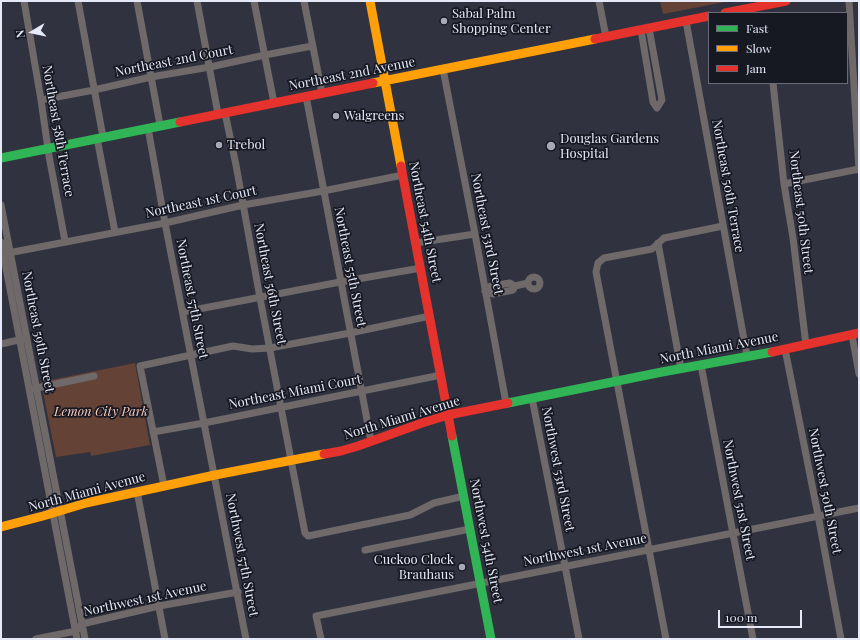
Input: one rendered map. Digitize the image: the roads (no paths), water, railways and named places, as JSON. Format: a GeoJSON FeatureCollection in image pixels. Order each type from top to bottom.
{"type":"FeatureCollection","features":[{"type":"Feature","properties":{"kind":"main road","name":"Northeast 54th Street"},"geometry":{"type":"LineString","coordinates":[[370,1],[455,448]]}},
{"type":"Feature","properties":{"kind":"main road"},"geometry":{"type":"LineString","coordinates":[[730,12],[773,4]]}},
{"type":"Feature","properties":{"kind":"main road","name":"Northeast 2nd Avenue"},"geometry":{"type":"LineString","coordinates":[[1,158],[708,16]]}},
{"type":"Feature","properties":{"kind":"main road","name":"North Miami Avenue"},"geometry":{"type":"LineString","coordinates":[[1,527],[86,503],[137,491],[341,451],[448,415],[681,368],[806,345],[855,334]]}},
{"type":"Feature","properties":{"kind":"main road","name":"Northwest 54th Street"},"geometry":{"type":"LineString","coordinates":[[455,448],[491,639]]}},
{"type":"Feature","properties":{"kind":"street","name":"Northeast 58th Terrace"},"geometry":{"type":"LineString","coordinates":[[24,1],[65,241]]}},
{"type":"Feature","properties":{"kind":"street"},"geometry":{"type":"LineString","coordinates":[[78,1],[94,90],[115,232]]}},
{"type":"Feature","properties":{"kind":"street"},"geometry":{"type":"LineString","coordinates":[[137,1],[160,126]]}},
{"type":"Feature","properties":{"kind":"street","name":"Northeast 56th Street"},"geometry":{"type":"LineString","coordinates":[[197,1],[210,67],[243,205],[305,533],[308,536],[410,515],[434,503],[464,496]]}},
{"type":"Feature","properties":{"kind":"street"},"geometry":{"type":"LineString","coordinates":[[254,1],[274,103]]}},
{"type":"Feature","properties":{"kind":"street"},"geometry":{"type":"LineString","coordinates":[[304,1],[322,93]]}},
{"type":"Feature","properties":{"kind":"street"},"geometry":{"type":"LineString","coordinates":[[599,1],[606,37]]}},
{"type":"Feature","properties":{"kind":"street"},"geometry":{"type":"LineString","coordinates":[[784,184],[859,169],[849,1]]}},
{"type":"Feature","properties":{"kind":"street","name":"Northeast 50th Terrace"},"geometry":{"type":"LineString","coordinates":[[686,21],[747,356]]}},
{"type":"Feature","properties":{"kind":"street"},"geometry":{"type":"LineString","coordinates":[[645,29],[662,100],[657,108],[652,102],[645,29]]}},
{"type":"Feature","properties":{"kind":"street","name":"Northeast 2nd Court"},"geometry":{"type":"LineString","coordinates":[[41,100],[312,46]]}},
{"type":"Feature","properties":{"kind":"street","name":"Northeast 53rd Street"},"geometry":{"type":"LineString","coordinates":[[442,69],[475,234],[506,403]]}},
{"type":"Feature","properties":{"kind":"street","name":"Northeast 50th Street"},"geometry":{"type":"LineString","coordinates":[[773,84],[784,184],[793,238],[806,345]]}},
{"type":"Feature","properties":{"kind":"street"},"geometry":{"type":"LineString","coordinates":[[651,89],[660,88]]}},
{"type":"Feature","properties":{"kind":"street","name":"Northeast 55th Street"},"geometry":{"type":"LineString","coordinates":[[306,96],[371,442]]}},
{"type":"Feature","properties":{"kind":"street","name":"Northeast 57th Street"},"geometry":{"type":"LineString","coordinates":[[148,128],[214,475]]}},
{"type":"Feature","properties":{"kind":"street","name":"Northeast 1st Court"},"geometry":{"type":"LineString","coordinates":[[7,253],[243,205],[403,175]]}},
{"type":"Feature","properties":{"kind":"street","name":"Northeast 59th Street"},"geometry":{"type":"LineString","coordinates":[[1,205],[7,253],[57,512]]}},
{"type":"Feature","properties":{"kind":"street"},"geometry":{"type":"LineString","coordinates":[[666,639],[596,272],[598,263],[604,258],[652,249],[664,238],[723,226]]}},
{"type":"Feature","properties":{"kind":"street"},"geometry":{"type":"LineString","coordinates":[[416,243],[475,234]]}},
{"type":"Feature","properties":{"kind":"street","name":"Northeast 59th Street"},"geometry":{"type":"LineString","coordinates":[[1,242],[7,253]]}},
{"type":"Feature","properties":{"kind":"street"},"geometry":{"type":"LineString","coordinates":[[658,243],[681,368]]}},
{"type":"Feature","properties":{"kind":"street"},"geometry":{"type":"LineString","coordinates":[[183,312],[421,268]]}},
{"type":"Feature","properties":{"kind":"street"},"geometry":{"type":"LineString","coordinates":[[485,291],[493,294],[513,290],[515,286],[528,283]]}},
{"type":"Feature","properties":{"kind":"street"},"geometry":{"type":"LineString","coordinates":[[164,486],[140,366],[233,346],[252,349],[270,348],[430,316]]}},
{"type":"Feature","properties":{"kind":"street"},"geometry":{"type":"LineString","coordinates":[[855,334],[859,374]]}},
{"type":"Feature","properties":{"kind":"street"},"geometry":{"type":"LineString","coordinates":[[1,344],[23,339]]}},
{"type":"Feature","properties":{"kind":"street","name":"Northwest 50th Street"},"geometry":{"type":"LineString","coordinates":[[785,349],[841,639]]}},
{"type":"Feature","properties":{"kind":"street","name":"Northwest 51st Street"},"geometry":{"type":"LineString","coordinates":[[701,365],[753,639]]}},
{"type":"Feature","properties":{"kind":"street","name":"Northeast Miami Court"},"geometry":{"type":"LineString","coordinates":[[153,432],[441,375]]}},
{"type":"Feature","properties":{"kind":"street"},"geometry":{"type":"LineString","coordinates":[[33,388],[94,376]]}},
{"type":"Feature","properties":{"kind":"street","name":"Northwest 53rd Street"},"geometry":{"type":"LineString","coordinates":[[532,398],[579,639]]}},
{"type":"Feature","properties":{"kind":"street","name":"Northwest 57th Street"},"geometry":{"type":"LineString","coordinates":[[214,475],[246,639]]}},
{"type":"Feature","properties":{"kind":"street"},"geometry":{"type":"LineString","coordinates":[[137,491],[166,639]]}},
{"type":"Feature","properties":{"kind":"street","name":"Northwest 1st Avenue"},"geometry":{"type":"LineString","coordinates":[[321,639],[316,616],[859,508]]}},
{"type":"Feature","properties":{"kind":"street"},"geometry":{"type":"LineString","coordinates":[[57,512],[85,639]]}},
{"type":"Feature","properties":{"kind":"street"},"geometry":{"type":"LineString","coordinates":[[57,512],[77,639]]}},
{"type":"Feature","properties":{"kind":"street"},"geometry":{"type":"LineString","coordinates":[[365,550],[470,529]]}},
{"type":"Feature","properties":{"kind":"street","name":"Northwest 1st Avenue"},"geometry":{"type":"LineString","coordinates":[[36,639],[76,631],[82,624],[159,606],[238,592]]}},
{"type":"Feature","properties":{"kind":"place","name":"Sabal Palm Shopping Center"},"geometry":{"type":"Point","coordinates":[444,21]}},
{"type":"Feature","properties":{"kind":"place","name":"Walgreens"},"geometry":{"type":"Point","coordinates":[336,116]}},
{"type":"Feature","properties":{"kind":"place","name":"Trebol"},"geometry":{"type":"Point","coordinates":[219,145]}},
{"type":"Feature","properties":{"kind":"place","name":"Douglas Gardens Hospital"},"geometry":{"type":"Point","coordinates":[551,146]}},
{"type":"Feature","properties":{"kind":"place","name":"Cuckoo Clock Brauhaus"},"geometry":{"type":"Point","coordinates":[462,567]}},
{"type":"Feature","properties":{"kind":"park label","name":"Lemon City Park"},"geometry":{"type":"Point","coordinates":[101,412]}}]}
